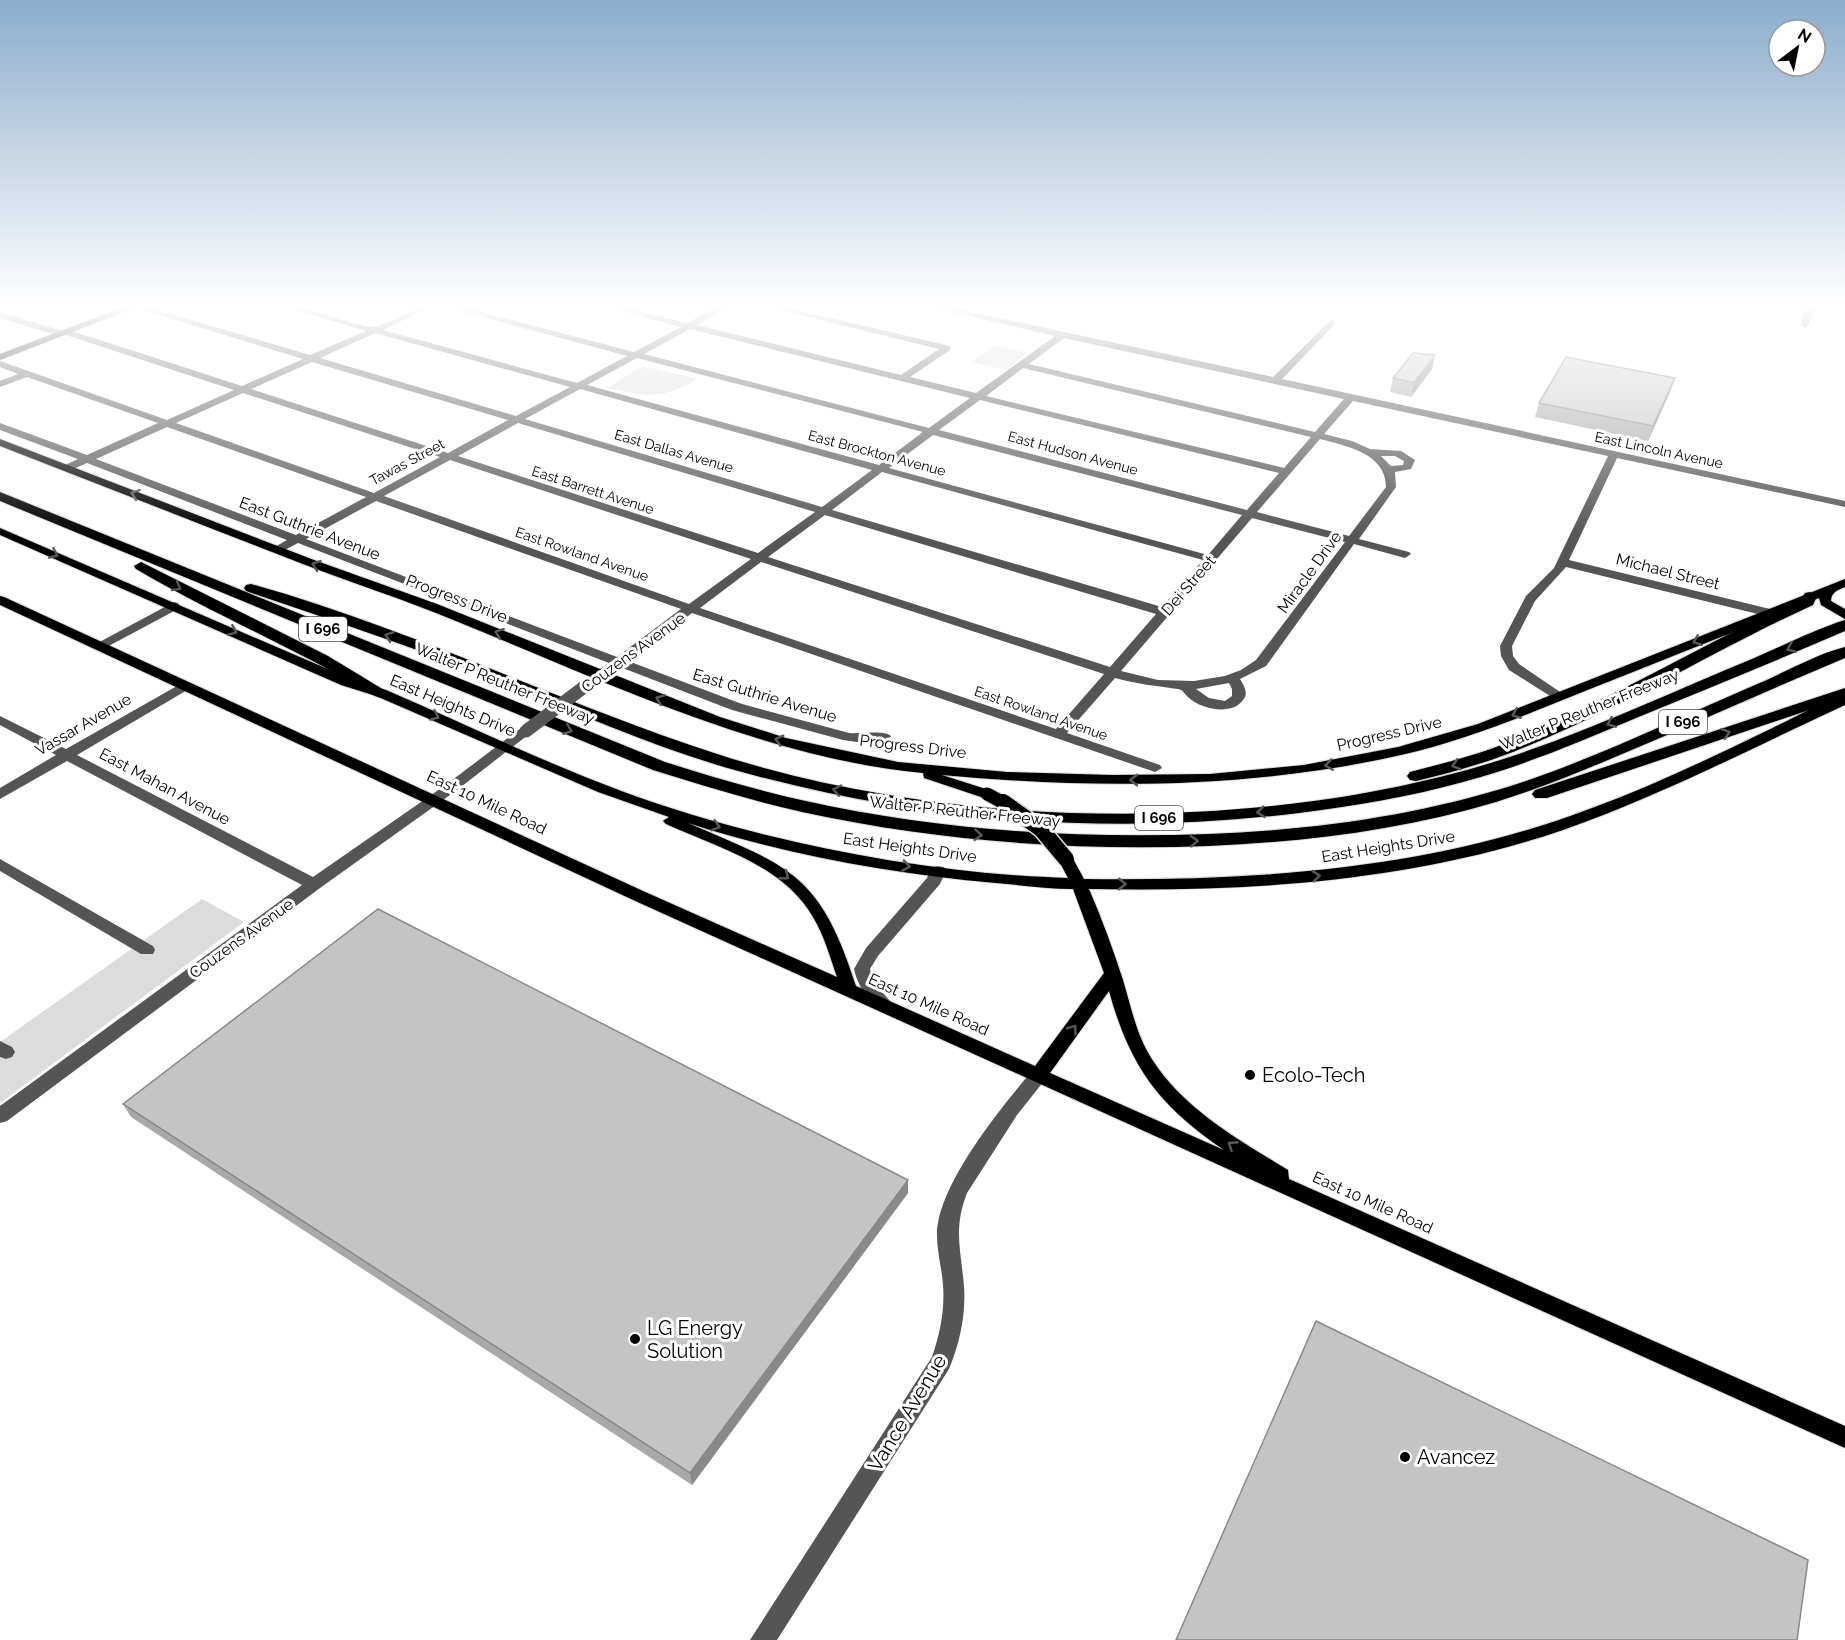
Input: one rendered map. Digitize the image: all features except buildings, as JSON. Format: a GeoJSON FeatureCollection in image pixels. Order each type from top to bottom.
{"type":"FeatureCollection","features":[{"type":"Feature","properties":{"kind":"highway","name":"Walter P Reuther Freeway"},"geometry":{"type":"LineString","coordinates":[[0,496],[649,762],[771,800],[869,821],[1037,840],[1148,843],[1263,837],[1358,826],[1407,817],[1519,789],[1570,771],[1845,652]]}},
{"type":"Feature","properties":{"kind":"highway","name":"Walter P Reuther Freeway"},"geometry":{"type":"LineString","coordinates":[[73,527],[464,662],[695,752],[755,770],[859,794],[939,806],[1051,817],[1202,818],[1290,809],[1430,785],[1498,766],[1550,748],[1845,626]]}},
{"type":"Feature","properties":{"kind":"highway"},"geometry":{"type":"LineString","coordinates":[[132,552],[141,567],[353,676],[381,693]]}},
{"type":"Feature","properties":{"kind":"highway"},"geometry":{"type":"LineString","coordinates":[[1290,809],[1313,800],[1424,774],[1515,745],[1563,725],[1767,619],[1808,602],[1810,596]]}},
{"type":"Feature","properties":{"kind":"highway"},"geometry":{"type":"LineString","coordinates":[[1263,837],[1352,837],[1475,814],[1577,783],[1845,693]]}},
{"type":"Feature","properties":{"kind":"main road","name":"Progress Drive"},"geometry":{"type":"LineString","coordinates":[[0,442],[277,550],[433,607],[678,706],[756,733],[898,766],[1078,780],[1180,779],[1266,773],[1361,759],[1422,746],[1484,727],[1766,612],[1845,583]]}},
{"type":"Feature","properties":{"kind":"main road","name":"East Heights Drive"},"geometry":{"type":"LineString","coordinates":[[0,531],[346,682],[381,693],[620,796],[722,828],[784,844],[834,855],[938,871],[1078,883],[1158,885],[1282,879],[1386,867],[1514,839],[1602,810],[1845,700]]}},
{"type":"Feature","properties":{"kind":"main road"},"geometry":{"type":"LineString","coordinates":[[1831,588],[1825,599],[1827,604],[1839,612]]}},
{"type":"Feature","properties":{"kind":"main road","name":"East 10 Mile Road"},"geometry":{"type":"LineString","coordinates":[[0,600],[1038,1076],[1845,1437]]}},
{"type":"Feature","properties":{"kind":"main road"},"geometry":{"type":"LineString","coordinates":[[898,766],[987,794],[1029,819],[1050,838],[1066,859],[1078,883],[1112,974],[1130,1035],[1145,1063],[1164,1088],[1214,1134],[1316,1199]]}},
{"type":"Feature","properties":{"kind":"main road"},"geometry":{"type":"LineString","coordinates":[[620,796],[762,861],[788,878],[813,903],[826,924],[849,990]]}},
{"type":"Feature","properties":{"kind":"main road"},"geometry":{"type":"LineString","coordinates":[[1038,1076],[1112,974]]}},
{"type":"Feature","properties":{"kind":"street","name":"East Rowland Avenue"},"geometry":{"type":"LineString","coordinates":[[58,385],[692,609],[1155,768]]}},
{"type":"Feature","properties":{"kind":"street","name":"East Barrett Avenue"},"geometry":{"type":"LineString","coordinates":[[225,385],[1112,673]]}},
{"type":"Feature","properties":{"kind":"street"},"geometry":{"type":"LineString","coordinates":[[67,468],[254,385]]}},
{"type":"Feature","properties":{"kind":"street","name":"East Dallas Avenue"},"geometry":{"type":"LineString","coordinates":[[394,385],[1164,612]]}},
{"type":"Feature","properties":{"kind":"street","name":"East Brockton Avenue"},"geometry":{"type":"LineString","coordinates":[[574,385],[1211,559]]}},
{"type":"Feature","properties":{"kind":"street","name":"Tawas Street"},"geometry":{"type":"LineString","coordinates":[[277,550],[582,385]]}},
{"type":"Feature","properties":{"kind":"street","name":"East Hudson Avenue"},"geometry":{"type":"LineString","coordinates":[[753,385],[1405,554]]}},
{"type":"Feature","properties":{"kind":"street"},"geometry":{"type":"LineString","coordinates":[[931,385],[1286,472]]}},
{"type":"Feature","properties":{"kind":"street","name":"Couzens Avenue"},"geometry":{"type":"LineString","coordinates":[[0,1116],[314,884],[506,747],[995,385]]}},
{"type":"Feature","properties":{"kind":"street"},"geometry":{"type":"LineString","coordinates":[[1105,385],[1348,443],[1369,452],[1389,470],[1407,466],[1410,460],[1397,453],[1369,452]]}},
{"type":"Feature","properties":{"kind":"street","name":"East Lincoln Avenue"},"geometry":{"type":"LineString","coordinates":[[1292,385],[1845,504]]}},
{"type":"Feature","properties":{"kind":"street","name":"Dei Street"},"geometry":{"type":"LineString","coordinates":[[1058,735],[1351,397]]}},
{"type":"Feature","properties":{"kind":"street","name":"East Guthrie Avenue"},"geometry":{"type":"LineString","coordinates":[[0,426],[737,707],[857,738],[884,736]]}},
{"type":"Feature","properties":{"kind":"street"},"geometry":{"type":"LineString","coordinates":[[1558,697],[1514,667],[1506,651],[1508,642],[1530,599],[1553,578],[1614,454]]}},
{"type":"Feature","properties":{"kind":"street","name":"Miracle Drive"},"geometry":{"type":"LineString","coordinates":[[1112,673],[1149,683],[1185,685],[1233,678],[1255,668],[1267,658],[1390,490],[1392,479],[1389,470]]}},
{"type":"Feature","properties":{"kind":"street","name":"Michael Street"},"geometry":{"type":"LineString","coordinates":[[1562,562],[1766,612]]}},
{"type":"Feature","properties":{"kind":"street"},"geometry":{"type":"LineString","coordinates":[[98,646],[174,606]]}},
{"type":"Feature","properties":{"kind":"street"},"geometry":{"type":"LineString","coordinates":[[1185,685],[1202,702],[1216,706],[1228,705],[1237,701],[1240,695],[1233,678]]}},
{"type":"Feature","properties":{"kind":"street","name":"Vassar Avenue"},"geometry":{"type":"LineString","coordinates":[[0,794],[184,686]]}},
{"type":"Feature","properties":{"kind":"street","name":"East Mahan Avenue"},"geometry":{"type":"LineString","coordinates":[[0,720],[314,884]]}},
{"type":"Feature","properties":{"kind":"street"},"geometry":{"type":"LineString","coordinates":[[0,864],[147,950]]}},
{"type":"Feature","properties":{"kind":"street"},"geometry":{"type":"LineString","coordinates":[[886,1007],[865,982],[862,969],[883,939],[934,880],[938,871]]}},
{"type":"Feature","properties":{"kind":"street","name":"Vance Avenue"},"geometry":{"type":"LineString","coordinates":[[763,1640],[940,1362],[947,1346],[954,1303],[945,1234],[951,1204],[1010,1110],[1038,1076]]}},
{"type":"Feature","properties":{"kind":"shaded area"},"geometry":{"type":"Polygon","coordinates":[[[613,385],[688,385],[654,394],[607,388],[613,385]]]}},
{"type":"Feature","properties":{"kind":"shaded area"},"geometry":{"type":"Polygon","coordinates":[[[202,899],[244,922],[0,1103],[0,1042],[202,899]]]}},
{"type":"Feature","properties":{"kind":"place","name":"Ecolo-Tech"},"geometry":{"type":"Point","coordinates":[1250,1075]}},
{"type":"Feature","properties":{"kind":"place","name":"LG Energy Solution"},"geometry":{"type":"Point","coordinates":[635,1339]}},
{"type":"Feature","properties":{"kind":"place","name":"Avancez"},"geometry":{"type":"Point","coordinates":[1405,1457]}}]}
